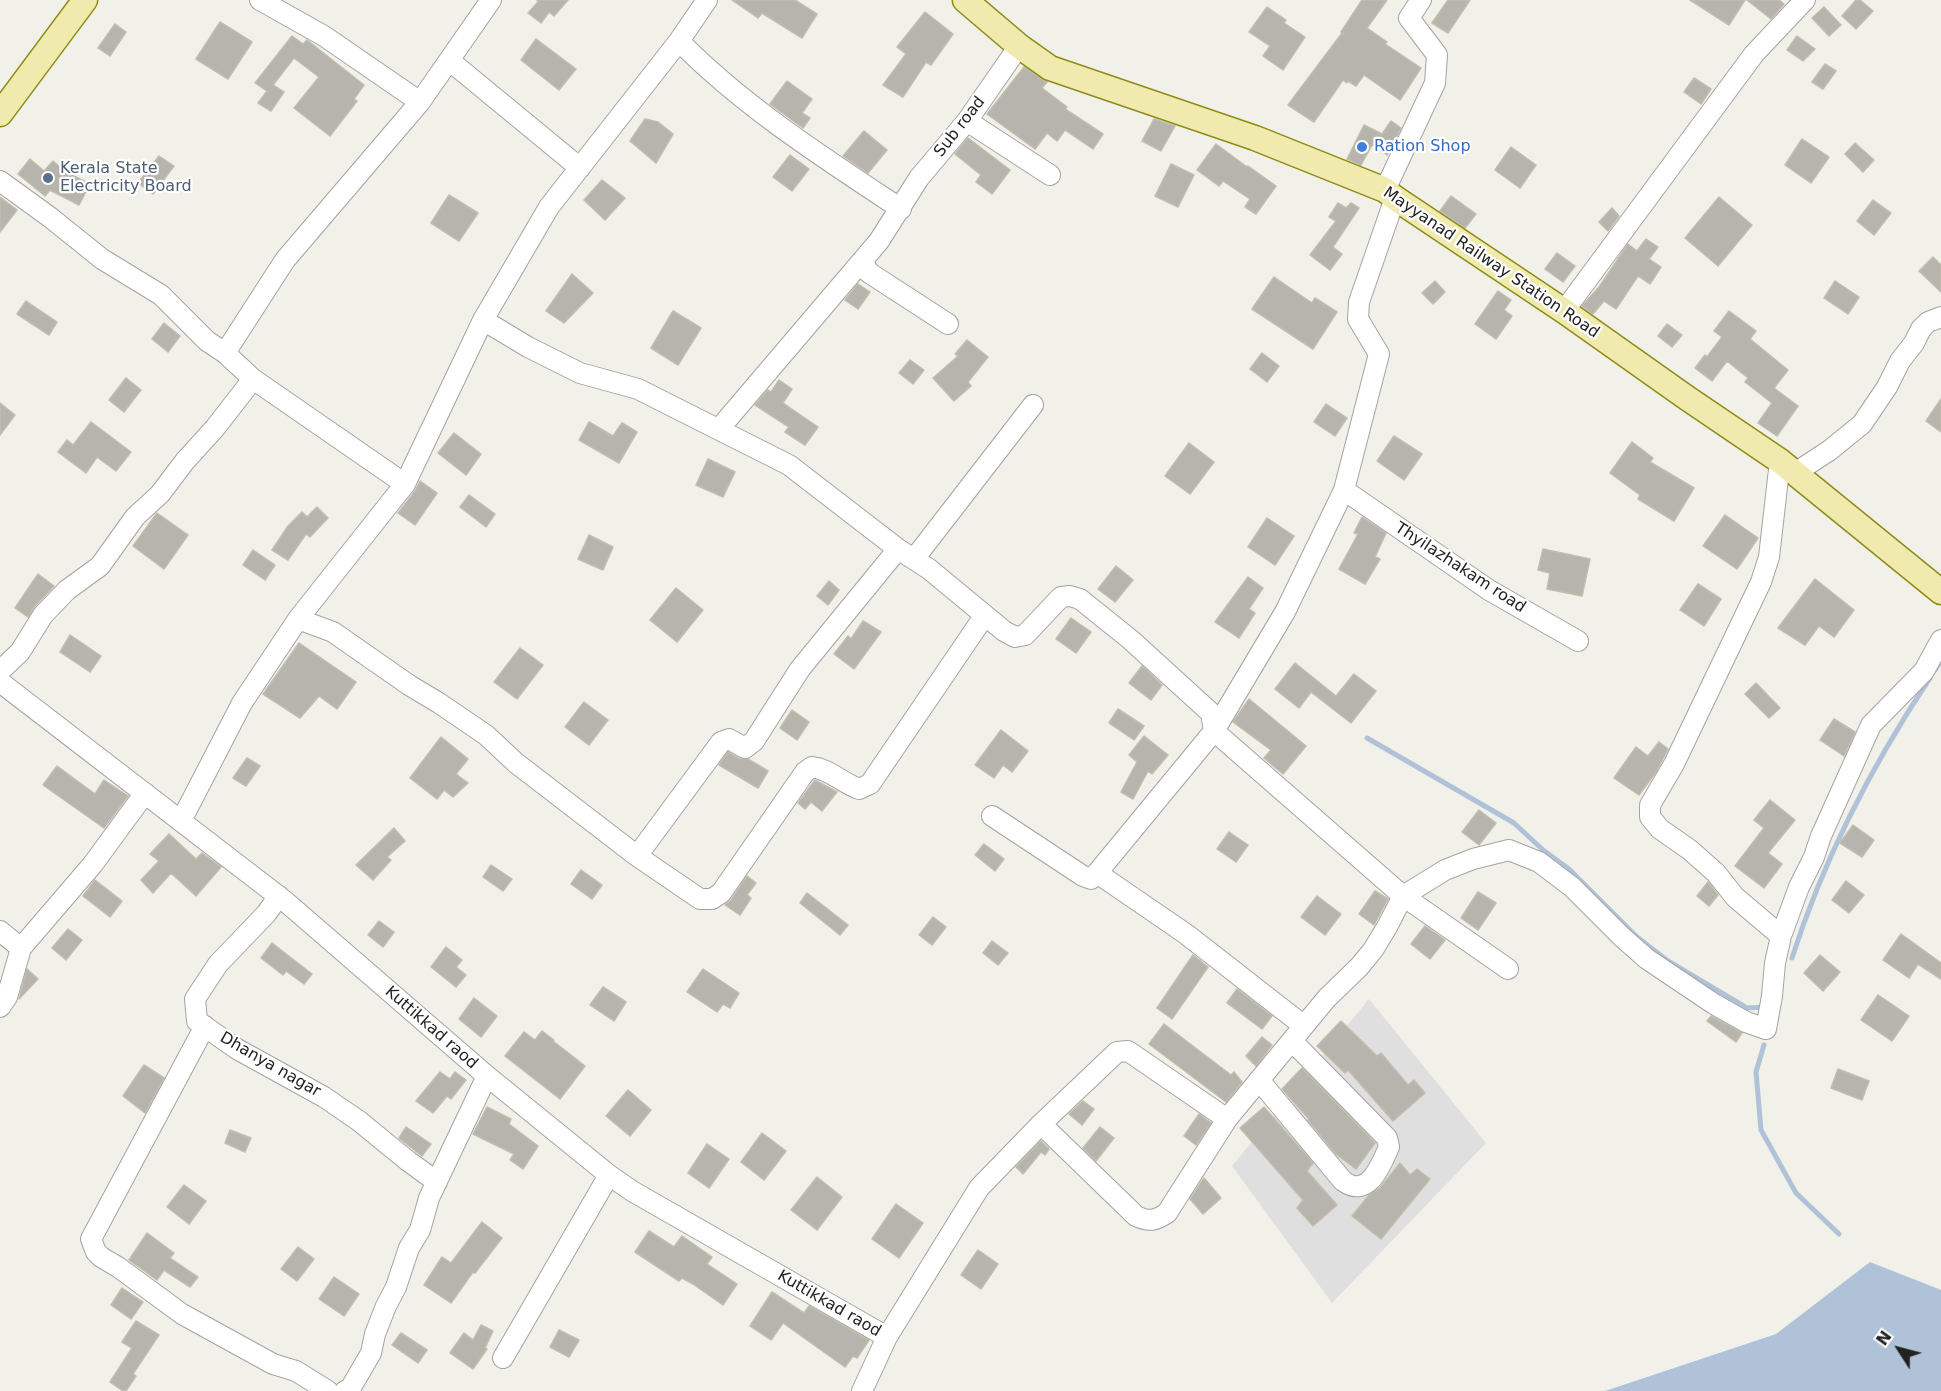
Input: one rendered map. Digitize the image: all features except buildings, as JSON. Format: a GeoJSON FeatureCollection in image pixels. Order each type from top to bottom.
{"type":"FeatureCollection","features":[{"type":"Feature","properties":{"kind":"main road"},"geometry":{"type":"LineString","coordinates":[[0,114],[84,0]]}},
{"type":"Feature","properties":{"kind":"main road","name":"Mayyanad Railway Station Road"},"geometry":{"type":"LineString","coordinates":[[965,0],[1018,46],[1050,68],[1255,138],[1390,194],[1564,311],[1788,467],[1941,592]]}},
{"type":"Feature","properties":{"kind":"street"},"geometry":{"type":"LineString","coordinates":[[260,0],[324,36],[420,102]]}},
{"type":"Feature","properties":{"kind":"street"},"geometry":{"type":"LineString","coordinates":[[225,353],[285,260],[420,102],[491,0]]}},
{"type":"Feature","properties":{"kind":"street"},"geometry":{"type":"LineString","coordinates":[[181,821],[242,703],[298,619],[405,484],[483,320],[549,207],[679,41],[707,0]]}},
{"type":"Feature","properties":{"kind":"street"},"geometry":{"type":"LineString","coordinates":[[992,816],[1091,879],[1214,731],[1285,612],[1344,490],[1378,354],[1358,319],[1359,302],[1390,194],[1435,82],[1437,55],[1409,18],[1421,0]]}},
{"type":"Feature","properties":{"kind":"street"},"geometry":{"type":"LineString","coordinates":[[1564,311],[1754,54],[1805,0]]}},
{"type":"Feature","properties":{"kind":"street"},"geometry":{"type":"LineString","coordinates":[[679,41],[701,64],[743,99],[901,209]]}},
{"type":"Feature","properties":{"kind":"street","name":"Sub road"},"geometry":{"type":"LineString","coordinates":[[719,429],[879,241],[919,178],[967,121],[1018,46]]}},
{"type":"Feature","properties":{"kind":"street"},"geometry":{"type":"LineString","coordinates":[[450,61],[580,168]]}},
{"type":"Feature","properties":{"kind":"street"},"geometry":{"type":"LineString","coordinates":[[967,121],[1050,175]]}},
{"type":"Feature","properties":{"kind":"street"},"geometry":{"type":"LineString","coordinates":[[0,181],[102,259],[160,295],[207,341],[225,353],[253,378],[405,484]]}},
{"type":"Feature","properties":{"kind":"street"},"geometry":{"type":"LineString","coordinates":[[863,260],[868,272],[948,324]]}},
{"type":"Feature","properties":{"kind":"street"},"geometry":{"type":"LineString","coordinates":[[1781,936],[1734,897],[1716,873],[1690,850],[1660,829],[1650,817],[1650,805],[1674,764],[1761,582],[1769,557],[1788,467],[1830,450],[1862,424],[1887,387],[1921,328],[1928,322],[1941,317]]}},
{"type":"Feature","properties":{"kind":"street"},"geometry":{"type":"LineString","coordinates":[[483,320],[528,347],[580,373],[638,389],[789,465],[929,569],[1004,631],[1015,637],[1024,635],[1061,597],[1070,596],[1080,599],[1131,640],[1211,713],[1214,731],[1403,896],[1508,969]]}},
{"type":"Feature","properties":{"kind":"street"},"geometry":{"type":"LineString","coordinates":[[0,671],[20,652],[43,615],[67,590],[100,566],[135,518],[160,494],[184,460],[215,428],[253,378]]}},
{"type":"Feature","properties":{"kind":"street"},"geometry":{"type":"LineString","coordinates":[[637,856],[721,742],[729,739],[746,748],[754,741],[800,669],[906,554],[1033,405]]}},
{"type":"Feature","properties":{"kind":"street","name":"Thyilazhakam road"},"geometry":{"type":"LineString","coordinates":[[1344,490],[1489,590],[1578,641]]}},
{"type":"Feature","properties":{"kind":"street"},"geometry":{"type":"LineString","coordinates":[[298,619],[333,632],[439,703],[486,735],[516,763],[637,856],[700,899],[712,899],[721,894],[805,772],[812,767],[822,768],[849,786],[859,789],[870,784],[985,615]]}},
{"type":"Feature","properties":{"kind":"street"},"geometry":{"type":"LineString","coordinates":[[1041,1124],[1136,1216],[1147,1221],[1157,1220],[1167,1213],[1227,1119],[1327,998],[1359,968],[1373,950],[1388,927],[1403,896],[1445,870],[1473,859],[1509,850],[1539,862],[1572,887],[1647,958],[1714,1004],[1746,1022],[1766,1029],[1781,936],[1798,887],[1814,857],[1821,836],[1871,725],[1924,671],[1941,640]]}},
{"type":"Feature","properties":{"kind":"street","name":"Kuttikkad raod"},"geometry":{"type":"LineString","coordinates":[[0,682],[279,896],[487,1076],[609,1175],[632,1191],[887,1337]]}},
{"type":"Feature","properties":{"kind":"street"},"geometry":{"type":"LineString","coordinates":[[0,1007],[7,997],[21,948],[93,864],[145,793]]}},
{"type":"Feature","properties":{"kind":"street"},"geometry":{"type":"LineString","coordinates":[[1097,873],[1186,934],[1298,1034],[1387,1138],[1389,1147],[1367,1184],[1360,1188],[1351,1186],[1342,1180],[1259,1080]]}},
{"type":"Feature","properties":{"kind":"street","name":"Dhanya nagar"},"geometry":{"type":"LineString","coordinates":[[279,896],[266,914],[218,964],[195,999],[197,1021],[237,1049],[324,1097],[359,1121],[437,1182]]}},
{"type":"Feature","properties":{"kind":"street"},"geometry":{"type":"LineString","coordinates":[[0,931],[21,948]]}},
{"type":"Feature","properties":{"kind":"street"},"geometry":{"type":"LineString","coordinates":[[205,1026],[91,1239],[96,1252],[101,1257],[182,1314],[273,1364],[296,1371],[328,1391]]}},
{"type":"Feature","properties":{"kind":"street"},"geometry":{"type":"LineString","coordinates":[[862,1391],[887,1337],[979,1188],[1041,1124],[1117,1053],[1128,1051],[1227,1119]]}},
{"type":"Feature","properties":{"kind":"street"},"geometry":{"type":"LineString","coordinates":[[345,1391],[350,1389],[371,1353],[375,1334],[410,1248],[420,1230],[429,1198],[487,1076]]}},
{"type":"Feature","properties":{"kind":"street"},"geometry":{"type":"LineString","coordinates":[[503,1358],[609,1175]]}},
{"type":"Feature","properties":{"kind":"shaded area"},"geometry":{"type":"Polygon","coordinates":[[[1369,999],[1486,1143],[1332,1303],[1232,1166],[1369,999]]]}},
{"type":"Feature","properties":{"kind":"water"},"geometry":{"type":"Polygon","coordinates":[[[1870,1262],[1941,1290],[1941,1391],[1605,1391],[1776,1334],[1870,1262]]]}},
{"type":"Feature","properties":{"kind":"waterway"},"geometry":{"type":"LineString","coordinates":[[1935,670],[1941,661]]}},
{"type":"Feature","properties":{"kind":"waterway"},"geometry":{"type":"LineString","coordinates":[[1792,958],[1819,884],[1851,813],[1888,744],[1930,678]]}},
{"type":"Feature","properties":{"kind":"waterway"},"geometry":{"type":"LineString","coordinates":[[1367,738],[1514,823],[1543,850],[1569,869],[1637,937],[1668,961],[1747,1008],[1767,1007]]}},
{"type":"Feature","properties":{"kind":"waterway"},"geometry":{"type":"LineString","coordinates":[[1764,1045],[1756,1072],[1761,1130],[1796,1193],[1839,1234]]}},
{"type":"Feature","properties":{"kind":"place","name":"Ration Shop"},"geometry":{"type":"Point","coordinates":[1362,147]}},
{"type":"Feature","properties":{"kind":"place","name":"Kerala State Electricity Board"},"geometry":{"type":"Point","coordinates":[48,178]}}]}
